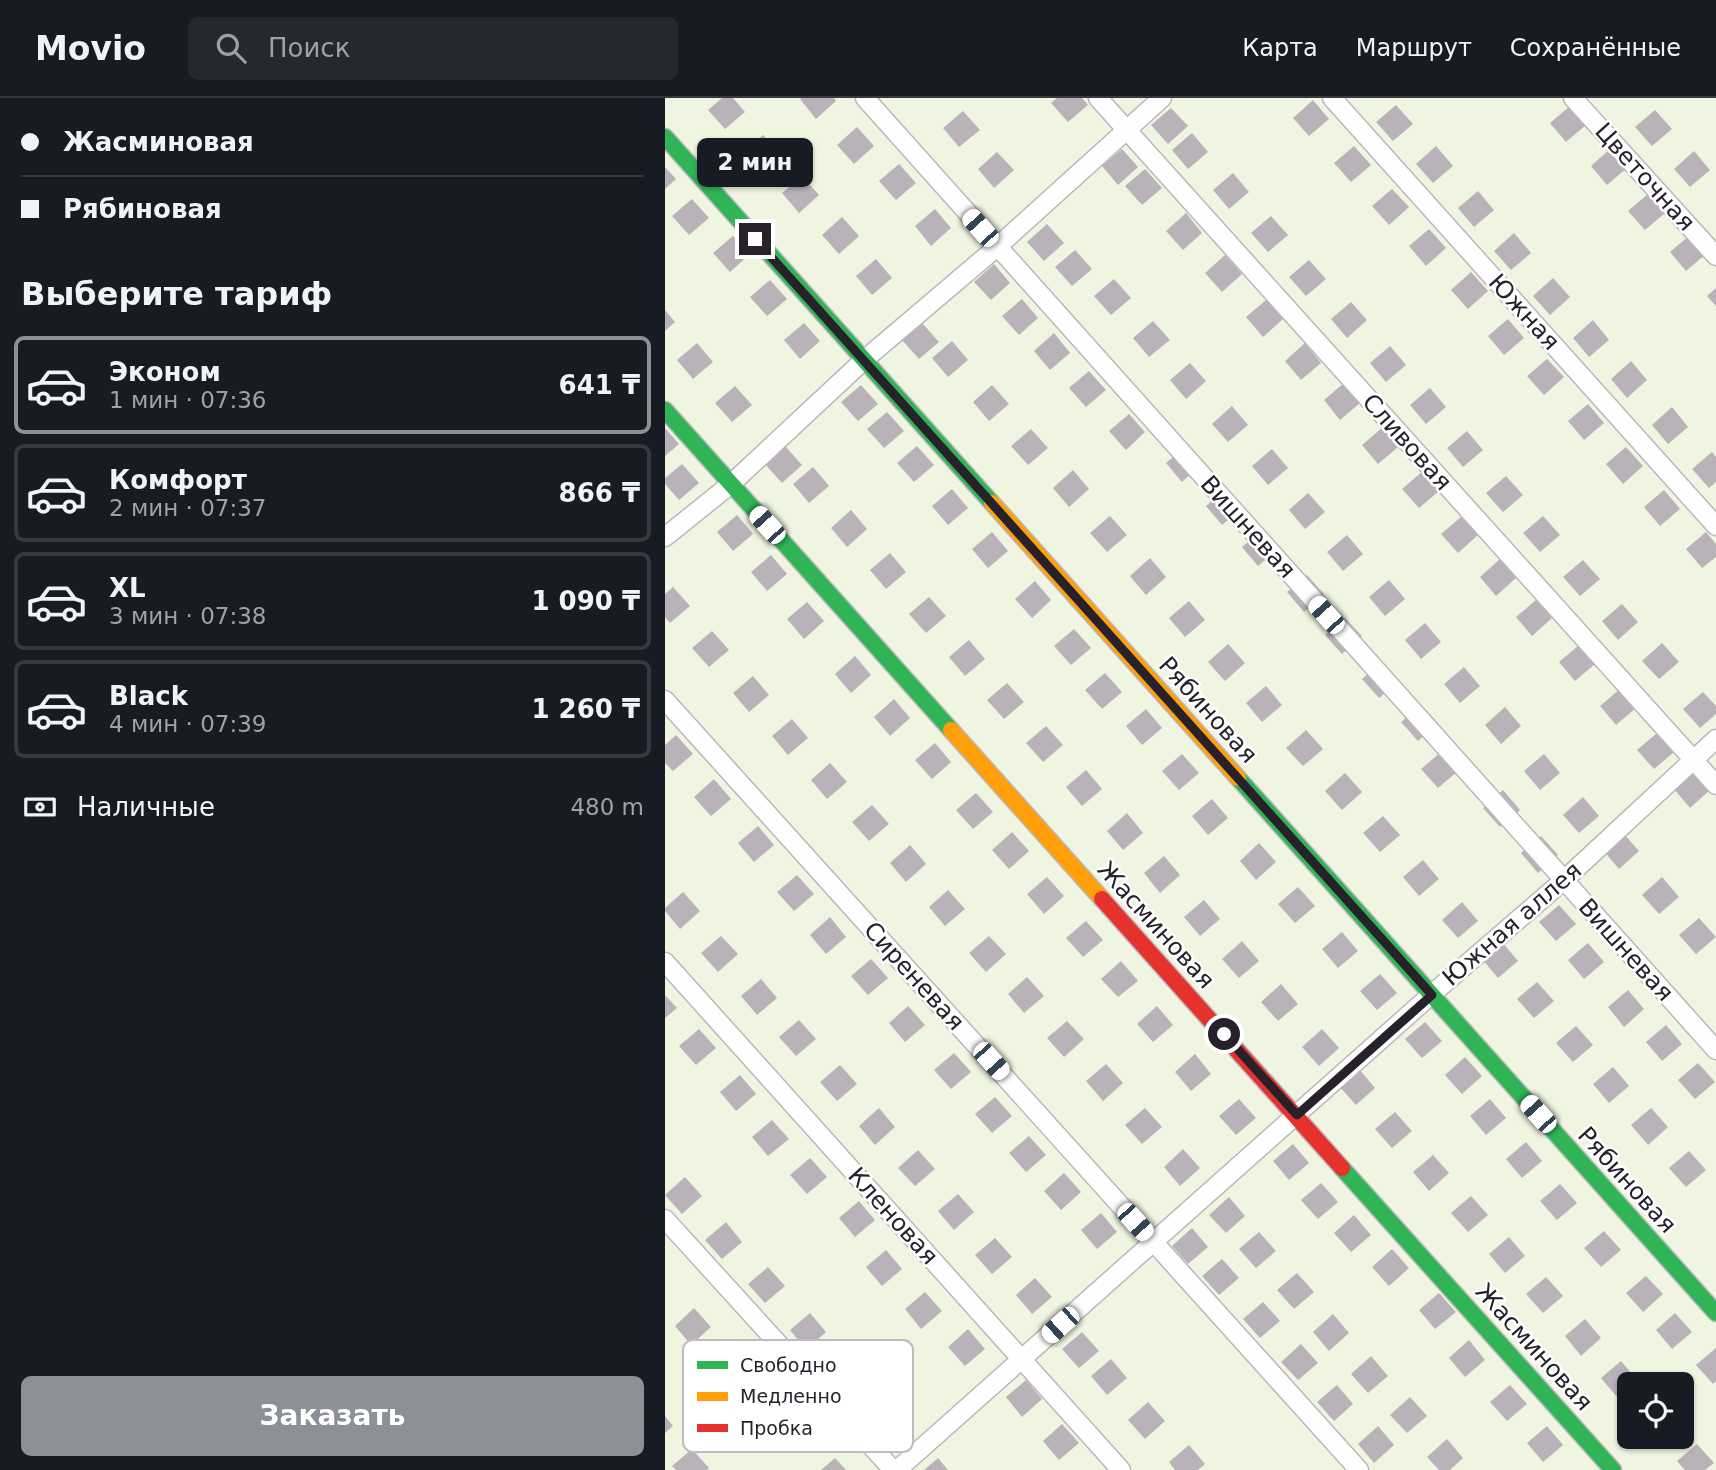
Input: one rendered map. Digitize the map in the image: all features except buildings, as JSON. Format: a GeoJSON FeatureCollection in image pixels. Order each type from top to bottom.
{"type":"FeatureCollection","features":[{"type":"Feature","properties":{"kind":"street","name":"Вишневая"},"geometry":{"type":"LineString","coordinates":[[865,98],[1716,1050]]}},
{"type":"Feature","properties":{"kind":"street","name":"Сливовая"},"geometry":{"type":"LineString","coordinates":[[1098,98],[1716,785]]}},
{"type":"Feature","properties":{"kind":"street"},"geometry":{"type":"LineString","coordinates":[[665,537],[731,484],[864,360],[996,247],[1162,98]]}},
{"type":"Feature","properties":{"kind":"street","name":"Южная"},"geometry":{"type":"LineString","coordinates":[[1332,98],[1716,526]]}},
{"type":"Feature","properties":{"kind":"street","name":"Цветочная"},"geometry":{"type":"LineString","coordinates":[[1573,98],[1716,256]]}},
{"type":"Feature","properties":{"kind":"street","name":"Рябиновая"},"geometry":{"type":"LineString","coordinates":[[665,137],[1716,1313]]}},
{"type":"Feature","properties":{"kind":"street","name":"Жасминовая"},"geometry":{"type":"LineString","coordinates":[[665,410],[1613,1470]]}},
{"type":"Feature","properties":{"kind":"street","name":"Сиреневая"},"geometry":{"type":"LineString","coordinates":[[665,700],[1359,1470]]}},
{"type":"Feature","properties":{"kind":"street","name":"Южная аллея"},"geometry":{"type":"LineString","coordinates":[[895,1470],[1564,880],[1716,739]]}},
{"type":"Feature","properties":{"kind":"street","name":"Кленовая"},"geometry":{"type":"LineString","coordinates":[[665,962],[1121,1470]]}},
{"type":"Feature","properties":{"kind":"street"},"geometry":{"type":"LineString","coordinates":[[665,1219],[776,1340]]}},
{"type":"Feature","properties":{"kind":"street"},"geometry":{"type":"LineString","coordinates":[[879,1452],[895,1470]]}},
{"type":"Feature","properties":{"kind":"green space"},"geometry":{"type":"Polygon","coordinates":[[[665,98],[1716,98],[1716,1470],[665,1470],[665,98]]]}},
{"type":"Feature","properties":{"kind":"traffic: fast"},"geometry":{"type":"LineString","coordinates":[[665,137],[992,503]]}},
{"type":"Feature","properties":{"kind":"traffic: fast"},"geometry":{"type":"LineString","coordinates":[[665,410],[951,730]]}},
{"type":"Feature","properties":{"kind":"traffic: fast"},"geometry":{"type":"LineString","coordinates":[[1238,778],[1716,1313]]}},
{"type":"Feature","properties":{"kind":"traffic: fast"},"geometry":{"type":"LineString","coordinates":[[1342,1168],[1613,1470]]}},
{"type":"Feature","properties":{"kind":"traffic: slow"},"geometry":{"type":"LineString","coordinates":[[992,503],[1238,778]]}},
{"type":"Feature","properties":{"kind":"traffic: slow"},"geometry":{"type":"LineString","coordinates":[[951,730],[1102,899]]}},
{"type":"Feature","properties":{"kind":"traffic: jam"},"geometry":{"type":"LineString","coordinates":[[1102,899],[1342,1168]]}},
{"type":"Feature","properties":{"kind":"route"},"geometry":{"type":"LineString","coordinates":[[755,239],[1432,995],[1297,1115],[1224,1034]]}}]}
